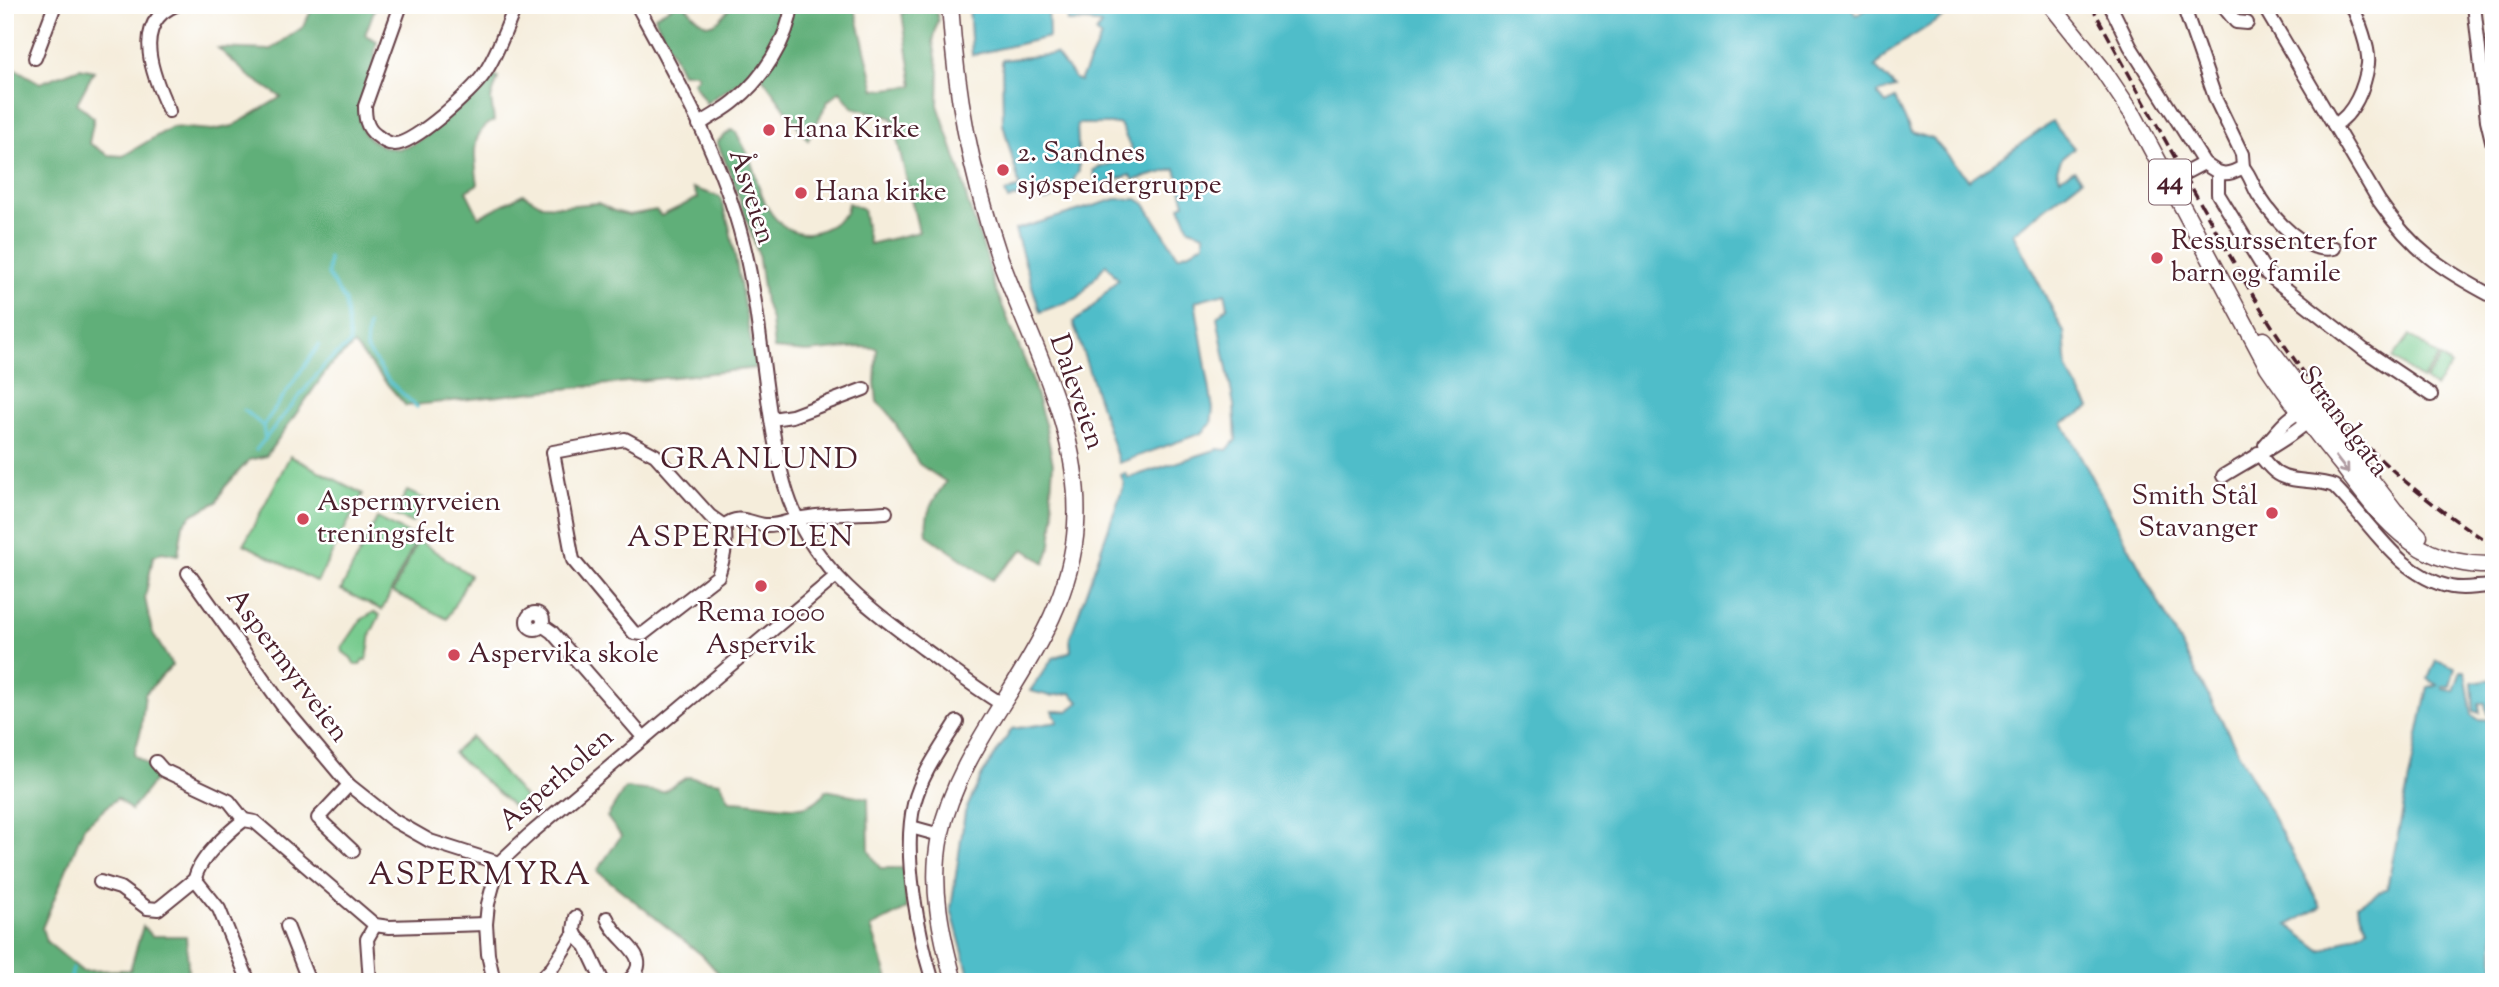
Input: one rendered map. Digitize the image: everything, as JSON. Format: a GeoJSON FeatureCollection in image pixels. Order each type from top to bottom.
{"type":"FeatureCollection","features":[{"type":"Feature","properties":{"kind":"main road","name":"Daleveien"},"geometry":{"type":"LineString","coordinates":[[950,5],[957,90],[976,184],[999,254],[1065,427],[1075,471],[1076,527],[1063,591],[1037,649],[1002,704],[958,784],[940,835],[936,879],[937,909],[954,982]]}},
{"type":"Feature","properties":{"kind":"main road","name":"Strandgata"},"geometry":{"type":"LineString","coordinates":[[2051,5],[2119,91],[2233,298],[2237,311],[2260,353],[2385,518],[2416,545],[2438,555],[2469,564],[2494,565]]}},
{"type":"Feature","properties":{"kind":"street"},"geometry":{"type":"LineString","coordinates":[[35,58],[55,5]]}},
{"type":"Feature","properties":{"kind":"street"},"geometry":{"type":"LineString","coordinates":[[169,111],[153,78],[149,35],[151,28],[164,12],[176,5]]}},
{"type":"Feature","properties":{"kind":"street"},"geometry":{"type":"LineString","coordinates":[[401,5],[365,106],[365,117],[371,132],[383,141],[395,144],[417,135],[467,94],[483,76],[516,5]]}},
{"type":"Feature","properties":{"kind":"street","name":"Åsveien"},"geometry":{"type":"LineString","coordinates":[[637,5],[720,171],[743,242],[772,419],[785,485],[797,519],[835,577],[860,600],[975,687],[1002,704]]}},
{"type":"Feature","properties":{"kind":"street"},"geometry":{"type":"LineString","coordinates":[[699,125],[738,99],[759,76],[783,36],[792,5]]}},
{"type":"Feature","properties":{"kind":"street"},"geometry":{"type":"LineString","coordinates":[[2110,5],[2130,46],[2204,163],[2218,174],[2230,175],[2243,167]]}},
{"type":"Feature","properties":{"kind":"street"},"geometry":{"type":"LineString","coordinates":[[2183,5],[2216,100],[2242,154],[2243,167],[2258,195],[2275,216],[2308,245],[2323,250],[2333,248]]}},
{"type":"Feature","properties":{"kind":"street"},"geometry":{"type":"LineString","coordinates":[[2222,5],[2236,22],[2247,23]]}},
{"type":"Feature","properties":{"kind":"street"},"geometry":{"type":"LineString","coordinates":[[2263,5],[2379,201],[2409,241],[2442,269],[2494,297]]}},
{"type":"Feature","properties":{"kind":"street"},"geometry":{"type":"LineString","coordinates":[[2334,125],[2353,109],[2368,62],[2352,5]]}},
{"type":"Feature","properties":{"kind":"street"},"geometry":{"type":"LineString","coordinates":[[2474,5],[2487,120],[2494,149]]}},
{"type":"Feature","properties":{"kind":"street"},"geometry":{"type":"LineString","coordinates":[[2170,181],[2204,163]]}},
{"type":"Feature","properties":{"kind":"street"},"geometry":{"type":"LineString","coordinates":[[2218,174],[2218,194],[2267,274],[2364,350],[2431,395]]}},
{"type":"Feature","properties":{"kind":"street"},"geometry":{"type":"LineString","coordinates":[[772,419],[792,416],[864,389]]}},
{"type":"Feature","properties":{"kind":"street"},"geometry":{"type":"LineString","coordinates":[[2223,476],[2258,453],[2287,421],[2308,415]]}},
{"type":"Feature","properties":{"kind":"street"},"geometry":{"type":"LineString","coordinates":[[630,440],[655,454],[710,516],[724,526],[726,545],[718,576],[650,631],[639,635],[573,560],[553,452],[630,440]]}},
{"type":"Feature","properties":{"kind":"street"},"geometry":{"type":"LineString","coordinates":[[2258,453],[2280,475],[2292,480],[2323,481],[2334,486],[2390,550],[2421,575],[2462,588],[2494,586]]}},
{"type":"Feature","properties":{"kind":"street"},"geometry":{"type":"LineString","coordinates":[[724,526],[737,519],[765,525],[783,524],[797,519],[886,512]]}},
{"type":"Feature","properties":{"kind":"street","name":"Aspermyrveien"},"geometry":{"type":"LineString","coordinates":[[188,573],[282,705],[349,785],[393,820],[430,841],[499,863]]}},
{"type":"Feature","properties":{"kind":"street","name":"Asperholen"},"geometry":{"type":"LineString","coordinates":[[494,982],[488,954],[486,924],[488,904],[499,863],[835,577]]}},
{"type":"Feature","properties":{"kind":"street","name":"Asperholen"},"geometry":{"type":"LineString","coordinates":[[542,625],[552,632],[643,738]]}},
{"type":"Feature","properties":{"kind":"street"},"geometry":{"type":"LineString","coordinates":[[933,982],[917,921],[911,827],[914,803],[931,763],[957,722]]}},
{"type":"Feature","properties":{"kind":"street"},"geometry":{"type":"LineString","coordinates":[[156,762],[163,770],[229,801],[244,820],[255,822],[375,925],[400,927],[486,924]]}},
{"type":"Feature","properties":{"kind":"street","name":"Aspermyrveien"},"geometry":{"type":"LineString","coordinates":[[349,785],[318,818],[353,851]]}},
{"type":"Feature","properties":{"kind":"street"},"geometry":{"type":"LineString","coordinates":[[100,883],[120,888],[147,908],[158,909],[195,879],[204,860],[244,820]]}},
{"type":"Feature","properties":{"kind":"street"},"geometry":{"type":"LineString","coordinates":[[911,827],[940,835]]}},
{"type":"Feature","properties":{"kind":"street"},"geometry":{"type":"LineString","coordinates":[[195,879],[219,909],[249,982]]}},
{"type":"Feature","properties":{"kind":"street"},"geometry":{"type":"LineString","coordinates":[[576,917],[574,930],[586,946],[603,982]]}},
{"type":"Feature","properties":{"kind":"street"},"geometry":{"type":"LineString","coordinates":[[607,918],[614,932],[632,948],[637,957],[637,970],[626,982]]}},
{"type":"Feature","properties":{"kind":"street"},"geometry":{"type":"LineString","coordinates":[[370,982],[367,939],[375,925]]}},
{"type":"Feature","properties":{"kind":"street"},"geometry":{"type":"LineString","coordinates":[[287,926],[309,982]]}},
{"type":"Feature","properties":{"kind":"street"},"geometry":{"type":"LineString","coordinates":[[538,982],[552,968],[572,937],[577,937]]}},
{"type":"Feature","properties":{"kind":"green space"},"geometry":{"type":"Polygon","coordinates":[[[314,5],[376,5],[365,35],[377,41],[375,64],[362,101],[360,122],[363,131],[383,146],[409,146],[430,133],[491,74],[498,78],[491,99],[494,121],[480,132],[475,148],[478,184],[466,191],[479,217],[523,194],[542,205],[598,203],[629,215],[656,210],[661,216],[698,198],[693,188],[720,197],[729,225],[756,368],[406,406],[354,345],[330,366],[266,456],[249,460],[224,488],[217,502],[193,514],[183,524],[178,555],[162,552],[153,557],[145,598],[152,632],[172,665],[145,694],[141,730],[134,755],[160,773],[131,810],[117,798],[84,827],[42,928],[46,941],[82,971],[130,970],[143,926],[152,936],[186,936],[189,982],[5,982],[5,63],[40,83],[80,68],[94,71],[77,103],[94,118],[89,143],[108,155],[123,156],[172,127],[213,130],[233,126],[281,97],[249,76],[218,48],[270,50],[303,27],[314,5]]]}},
{"type":"Feature","properties":{"kind":"green space"},"geometry":{"type":"Polygon","coordinates":[[[675,5],[685,5],[697,18],[713,24],[731,5],[854,5],[875,90],[913,86],[902,13],[926,5],[936,5],[938,20],[933,42],[939,72],[938,105],[993,283],[1031,376],[1046,428],[1053,464],[1051,491],[1054,515],[1051,545],[1045,563],[1024,549],[992,580],[927,535],[930,507],[946,482],[919,464],[889,413],[877,402],[877,348],[807,352],[774,349],[758,253],[717,142],[731,130],[736,132],[767,207],[780,223],[798,232],[818,231],[846,213],[848,203],[863,209],[869,244],[919,232],[892,118],[852,107],[840,91],[828,101],[808,140],[757,70],[706,103],[693,82],[698,77],[696,73],[682,73],[655,16],[675,5]]]}},
{"type":"Feature","properties":{"kind":"green space"},"geometry":{"type":"Polygon","coordinates":[[[2410,335],[2439,357],[2422,380],[2393,358],[2410,335]]]}},
{"type":"Feature","properties":{"kind":"green space"},"geometry":{"type":"Polygon","coordinates":[[[2441,358],[2451,366],[2435,387],[2425,380],[2441,358]]]}},
{"type":"Feature","properties":{"kind":"green space","name":"Aspermyrveien treningsfelt"},"geometry":{"type":"Polygon","coordinates":[[[290,456],[363,494],[317,582],[244,544],[290,456]]]}},
{"type":"Feature","properties":{"kind":"green space"},"geometry":{"type":"Polygon","coordinates":[[[407,491],[424,499],[412,523],[394,515],[407,491]]]}},
{"type":"Feature","properties":{"kind":"green space"},"geometry":{"type":"Polygon","coordinates":[[[377,518],[417,538],[382,610],[341,590],[377,518]]]}},
{"type":"Feature","properties":{"kind":"green space"},"geometry":{"type":"Polygon","coordinates":[[[418,540],[470,575],[447,619],[393,592],[418,540]]]}},
{"type":"Feature","properties":{"kind":"green space"},"geometry":{"type":"Polygon","coordinates":[[[374,612],[380,615],[371,633],[367,660],[355,665],[342,648],[361,620],[374,612]]]}},
{"type":"Feature","properties":{"kind":"green space"},"geometry":{"type":"Polygon","coordinates":[[[471,737],[525,798],[514,807],[453,753],[471,737]]]}},
{"type":"Feature","properties":{"kind":"green space"},"geometry":{"type":"Polygon","coordinates":[[[687,777],[720,782],[730,801],[803,807],[815,802],[826,790],[868,798],[869,851],[880,868],[903,868],[907,909],[871,927],[889,982],[726,982],[703,956],[597,871],[621,836],[607,817],[625,788],[663,792],[687,777]]]}},
{"type":"Feature","properties":{"kind":"water"},"geometry":{"type":"Polygon","coordinates":[[[969,5],[1048,5],[1049,37],[972,55],[969,5]]]}},
{"type":"Feature","properties":{"kind":"water"},"geometry":{"type":"Polygon","coordinates":[[[1066,5],[1850,5],[1856,15],[1875,5],[1940,5],[1946,15],[1888,52],[1875,67],[1896,88],[1877,93],[1886,104],[1895,99],[1911,132],[1933,139],[1969,180],[2052,122],[2074,148],[2062,158],[2057,169],[2060,178],[2074,170],[2082,179],[2013,233],[2064,332],[2067,370],[2090,408],[2063,423],[2321,907],[2288,925],[2322,951],[2368,928],[2357,905],[2387,888],[2427,691],[2428,687],[2437,685],[2428,679],[2436,660],[2455,667],[2450,686],[2443,686],[2443,689],[2454,691],[2461,671],[2465,671],[2472,715],[2478,719],[2494,720],[2494,982],[971,982],[951,909],[965,812],[982,775],[1012,729],[1058,722],[1052,711],[1068,711],[1079,702],[1071,693],[1050,696],[1030,691],[1053,658],[1071,651],[1070,638],[1124,484],[1121,475],[1125,473],[1128,478],[1218,449],[1227,450],[1236,440],[1234,405],[1217,317],[1228,306],[1225,293],[1195,301],[1213,409],[1211,424],[1202,433],[1119,463],[1073,322],[1087,313],[1118,279],[1106,264],[1078,298],[1040,312],[1015,230],[1116,199],[1137,199],[1145,204],[1178,256],[1204,243],[1204,234],[1189,229],[1180,206],[1185,204],[1176,169],[1134,180],[1130,175],[1097,186],[1093,170],[1134,155],[1120,124],[1077,124],[1079,171],[1065,193],[1045,201],[1037,189],[1008,200],[1005,192],[1020,187],[1003,124],[1002,60],[1056,54],[1075,79],[1080,81],[1101,37],[1096,33],[1101,25],[1088,21],[1068,22],[1066,5]]]}},
{"type":"Feature","properties":{"kind":"water"},"geometry":{"type":"Polygon","coordinates":[[[2494,679],[2494,716],[2487,714],[2485,703],[2479,703],[2480,713],[2474,711],[2472,682],[2494,679]]]}},
{"type":"Feature","properties":{"kind":"waterway"},"geometry":{"type":"LineString","coordinates":[[256,450],[327,362],[350,344],[345,301],[328,275],[329,258]]}},
{"type":"Feature","properties":{"kind":"waterway"},"geometry":{"type":"LineString","coordinates":[[368,325],[366,348],[389,381],[417,407]]}},
{"type":"Feature","properties":{"kind":"waterway"},"geometry":{"type":"LineString","coordinates":[[263,426],[319,345]]}},
{"type":"Feature","properties":{"kind":"waterway"},"geometry":{"type":"LineString","coordinates":[[244,410],[263,426],[265,440]]}},
{"type":"Feature","properties":{"kind":"waterway"},"geometry":{"type":"LineString","coordinates":[[70,982],[73,968]]}},
{"type":"Feature","properties":{"kind":"railway"},"geometry":{"type":"LineString","coordinates":[[2091,5],[2237,268],[2266,317],[2315,387],[2350,429],[2388,466],[2450,516],[2494,546]]}},
{"type":"Feature","properties":{"kind":"place","name":"Hana Kirke"},"geometry":{"type":"Point","coordinates":[769,130]}},
{"type":"Feature","properties":{"kind":"place","name":"2. Sandnes sjøspeidergruppe"},"geometry":{"type":"Point","coordinates":[1003,170]}},
{"type":"Feature","properties":{"kind":"place","name":"Hana kirke"},"geometry":{"type":"Point","coordinates":[801,193]}},
{"type":"Feature","properties":{"kind":"place","name":"Ressurssenter for barn og famile"},"geometry":{"type":"Point","coordinates":[2157,258]}},
{"type":"Feature","properties":{"kind":"place","name":"Smith Stål Stavanger"},"geometry":{"type":"Point","coordinates":[2272,513]}},
{"type":"Feature","properties":{"kind":"place","name":"Aspermyrveien treningsfelt"},"geometry":{"type":"Point","coordinates":[303,519]}},
{"type":"Feature","properties":{"kind":"place","name":"Rema 1000 Aspervik"},"geometry":{"type":"Point","coordinates":[761,586]}},
{"type":"Feature","properties":{"kind":"place","name":"Aspervika skole"},"geometry":{"type":"Point","coordinates":[454,655]}},
{"type":"Feature","properties":{"kind":"district","name":"GRANLUND"},"geometry":{"type":"Point","coordinates":[760,460]}},
{"type":"Feature","properties":{"kind":"district","name":"ASPERHOLEN"},"geometry":{"type":"Point","coordinates":[741,538]}},
{"type":"Feature","properties":{"kind":"district","name":"ASPERMYRA"},"geometry":{"type":"Point","coordinates":[480,876]}}]}
